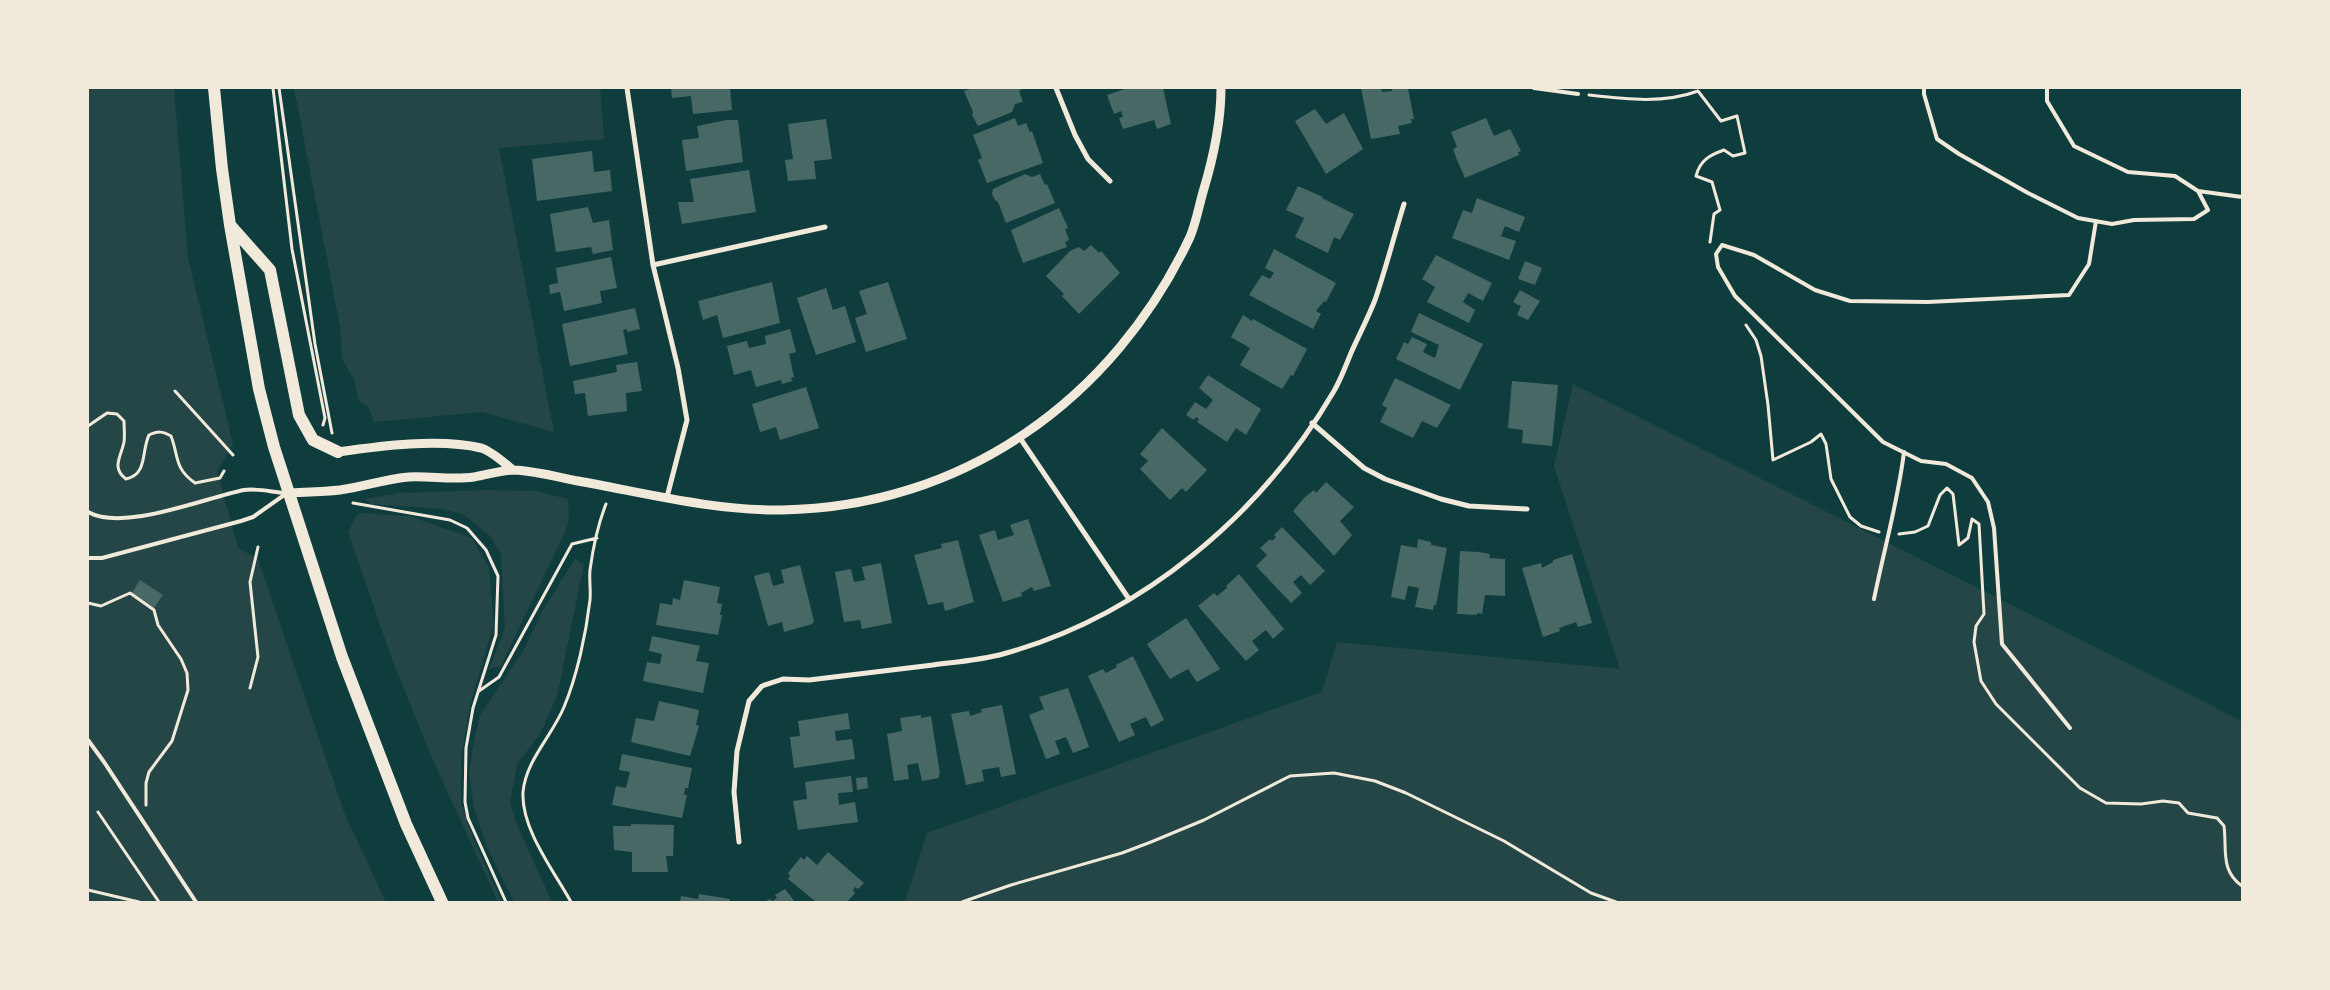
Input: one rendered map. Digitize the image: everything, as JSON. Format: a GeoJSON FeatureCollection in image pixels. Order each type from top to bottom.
{"type":"FeatureCollection","features":[{"type":"Feature","properties":{"kind":"main road"},"geometry":{"type":"LineString","coordinates":[[214,88],[230,225],[259,388],[287,493],[342,657],[406,824],[442,902]]}},
{"type":"Feature","properties":{"kind":"main road"},"geometry":{"type":"LineString","coordinates":[[230,225],[270,270],[300,415],[313,440],[338,452]]}},
{"type":"Feature","properties":{"kind":"street"},"geometry":{"type":"LineString","coordinates":[[627,88],[653,265],[678,368],[688,420],[668,497]]}},
{"type":"Feature","properties":{"kind":"street"},"geometry":{"type":"LineString","coordinates":[[1056,88],[1075,135],[1088,159],[1110,181]]}},
{"type":"Feature","properties":{"kind":"street"},"geometry":{"type":"LineString","coordinates":[[287,493],[342,490],[382,480],[411,477],[472,478],[513,470],[739,509],[784,510],[835,506],[892,494],[942,478],[1020,438],[1052,416],[1089,383],[1129,338],[1165,282],[1191,234],[1209,173],[1221,104],[1221,88]]}},
{"type":"Feature","properties":{"kind":"street"},"geometry":{"type":"LineString","coordinates":[[739,842],[734,792],[737,751],[748,701],[762,686],[783,679],[809,680],[1002,654],[1079,626],[1128,599],[1194,556],[1277,471],[1293,452],[1334,390],[1374,302],[1404,204]]}},
{"type":"Feature","properties":{"kind":"street"},"geometry":{"type":"LineString","coordinates":[[653,265],[825,227]]}},
{"type":"Feature","properties":{"kind":"street"},"geometry":{"type":"LineString","coordinates":[[1312,423],[1364,468],[1384,479],[1442,499],[1469,506],[1527,509]]}},
{"type":"Feature","properties":{"kind":"street"},"geometry":{"type":"LineString","coordinates":[[1020,438],[1128,599]]}},
{"type":"Feature","properties":{"kind":"street"},"geometry":{"type":"LineString","coordinates":[[338,452],[384,445],[443,444],[483,448],[513,470]]}},
{"type":"Feature","properties":{"kind":"lane"},"geometry":{"type":"LineString","coordinates":[[1534,88],[1578,94]]}},
{"type":"Feature","properties":{"kind":"lane"},"geometry":{"type":"LineString","coordinates":[[1924,88],[1924,94],[1938,138],[1959,154],[2028,193],[2078,218],[2112,224],[2134,220],[2194,219],[2208,210],[2198,191]]}},
{"type":"Feature","properties":{"kind":"lane"},"geometry":{"type":"LineString","coordinates":[[2046,88],[2047,101],[2074,146],[2128,172],[2174,176],[2198,191],[2242,197]]}},
{"type":"Feature","properties":{"kind":"lane"},"geometry":{"type":"LineString","coordinates":[[2070,728],[2002,644],[1994,528],[1988,502],[1972,478],[1946,464],[1921,461],[1883,442],[1735,296],[1718,267],[1716,254],[1722,245],[1754,255],[1815,290],[1850,301],[1928,302],[2069,296],[2089,264],[2096,221]]}},
{"type":"Feature","properties":{"kind":"lane"},"geometry":{"type":"LineString","coordinates":[[1874,599],[1899,488],[1904,452]]}},
{"type":"Feature","properties":{"kind":"lane"},"geometry":{"type":"LineString","coordinates":[[88,512],[96,516],[139,517],[245,490],[287,493]]}},
{"type":"Feature","properties":{"kind":"lane"},"geometry":{"type":"LineString","coordinates":[[88,558],[102,558],[241,521],[253,517],[287,493]]}},
{"type":"Feature","properties":{"kind":"lane"},"geometry":{"type":"LineString","coordinates":[[88,740],[196,902]]}},
{"type":"Feature","properties":{"kind":"path"},"geometry":{"type":"LineString","coordinates":[[273,88],[292,249],[324,418],[323,428]]}},
{"type":"Feature","properties":{"kind":"path"},"geometry":{"type":"LineString","coordinates":[[279,88],[315,344],[332,433]]}},
{"type":"Feature","properties":{"kind":"path"},"geometry":{"type":"LineString","coordinates":[[1578,94],[1631,100],[1681,98],[1698,91],[1721,121],[1737,116],[1745,153],[1733,156],[1724,150],[1708,156],[1698,168],[1696,176],[1712,182],[1720,210],[1714,214],[1708,249]]}},
{"type":"Feature","properties":{"kind":"path"},"geometry":{"type":"LineString","coordinates":[[1740,317],[1756,340],[1761,356],[1773,460],[1811,442],[1821,434],[1826,444],[1831,480],[1850,517],[1861,526],[1887,535],[1915,532],[1928,526],[1940,495],[1947,488],[1953,494],[1959,544],[1968,538],[1972,519],[1979,524],[1984,614],[1976,626],[1974,642],[1981,681],[1996,704],[2080,788],[2106,802],[2141,804],[2163,801],[2180,803],[2188,813],[2216,818],[2224,826],[2225,860],[2231,877],[2242,886]]}},
{"type":"Feature","properties":{"kind":"path"},"geometry":{"type":"LineString","coordinates":[[175,391],[233,455]]}},
{"type":"Feature","properties":{"kind":"path"},"geometry":{"type":"LineString","coordinates":[[88,426],[107,413],[117,414],[124,421],[124,441],[116,465],[120,474],[126,479],[134,477],[142,470],[145,445],[149,435],[156,432],[162,432],[170,436],[174,456],[183,475],[195,483],[220,478],[224,470]]}},
{"type":"Feature","properties":{"kind":"path"},"geometry":{"type":"LineString","coordinates":[[353,503],[450,520],[467,528],[486,550],[498,576],[496,635],[473,708],[466,748],[465,802],[468,818],[506,902]]}},
{"type":"Feature","properties":{"kind":"path"},"geometry":{"type":"LineString","coordinates":[[571,902],[533,835],[525,813],[523,791],[532,763],[564,708],[581,649],[590,600],[590,571],[600,520],[606,504]]}},
{"type":"Feature","properties":{"kind":"path"},"geometry":{"type":"LineString","coordinates":[[479,691],[499,677],[572,544],[597,538]]}},
{"type":"Feature","properties":{"kind":"path"},"geometry":{"type":"LineString","coordinates":[[250,688],[258,657],[250,582],[258,547]]}},
{"type":"Feature","properties":{"kind":"path"},"geometry":{"type":"LineString","coordinates":[[88,603],[101,606],[130,594],[154,610],[158,625],[181,659],[187,673],[188,690],[172,741],[161,758],[148,772],[146,783],[147,828]]}},
{"type":"Feature","properties":{"kind":"path"},"geometry":{"type":"LineString","coordinates":[[962,902],[1011,885],[1122,853],[1151,842],[1204,820],[1290,776],[1334,773],[1375,781],[1406,793],[1504,841],[1591,892],[1616,902]]}},
{"type":"Feature","properties":{"kind":"path"},"geometry":{"type":"LineString","coordinates":[[98,812],[159,902]]}},
{"type":"Feature","properties":{"kind":"path"},"geometry":{"type":"LineString","coordinates":[[88,890],[139,902]]}},
{"type":"Feature","properties":{"kind":"shaded area"},"geometry":{"type":"Polygon","coordinates":[[[88,88],[174,88],[188,258],[233,444],[217,471],[238,548],[258,559],[345,815],[386,902],[88,902],[88,88]]]}},
{"type":"Feature","properties":{"kind":"shaded area"},"geometry":{"type":"Polygon","coordinates":[[[294,88],[600,88],[604,139],[499,148],[554,432],[482,412],[374,422],[368,406],[359,401],[354,379],[342,359],[340,326],[294,88]]]}},
{"type":"Feature","properties":{"kind":"shaded area"},"geometry":{"type":"Polygon","coordinates":[[[1573,384],[2242,721],[2242,902],[905,902],[927,833],[1322,692],[1337,642],[1620,669],[1554,466],[1573,384]]]}},
{"type":"Feature","properties":{"kind":"shaded area"},"geometry":{"type":"Polygon","coordinates":[[[486,490],[535,491],[568,499],[569,516],[566,530],[501,666],[489,669],[505,628],[501,554],[490,536],[463,514],[442,509],[371,504],[365,499],[400,493],[486,490]]]}},
{"type":"Feature","properties":{"kind":"shaded area"},"geometry":{"type":"Polygon","coordinates":[[[358,513],[409,516],[472,538],[489,568],[494,624],[471,701],[461,757],[461,802],[474,841],[502,902],[498,902],[432,758],[393,662],[348,532],[358,513]]]}},
{"type":"Feature","properties":{"kind":"shaded area"},"geometry":{"type":"Polygon","coordinates":[[[575,559],[584,564],[557,696],[541,732],[517,765],[510,802],[517,825],[552,902],[514,902],[487,847],[474,808],[469,773],[474,740],[480,715],[523,651],[543,610],[575,559]]]}},
{"type":"Feature","properties":{"kind":"building"},"geometry":{"type":"Polygon","coordinates":[[[671,88],[730,88],[732,110],[693,114],[691,96],[672,98],[671,88]]]}},
{"type":"Feature","properties":{"kind":"building"},"geometry":{"type":"Polygon","coordinates":[[[973,88],[1020,88],[1021,90],[1019,91],[1023,102],[1015,104],[1012,112],[978,126],[964,91],[973,88]]]}},
{"type":"Feature","properties":{"kind":"building"},"geometry":{"type":"Polygon","coordinates":[[[1128,88],[1163,88],[1171,124],[1157,129],[1154,120],[1123,129],[1119,118],[1123,117],[1121,111],[1114,114],[1107,95],[1128,88]]]}},
{"type":"Feature","properties":{"kind":"building"},"geometry":{"type":"Polygon","coordinates":[[[1361,88],[1381,88],[1382,92],[1392,91],[1392,88],[1408,88],[1414,119],[1411,119],[1412,123],[1398,126],[1400,134],[1371,139],[1361,88]]]}},
{"type":"Feature","properties":{"kind":"building"},"geometry":{"type":"Polygon","coordinates":[[[1315,109],[1326,124],[1344,113],[1363,149],[1326,174],[1295,121],[1315,109]]]}},
{"type":"Feature","properties":{"kind":"building"},"geometry":{"type":"Polygon","coordinates":[[[1015,118],[1018,126],[1026,123],[1030,132],[1032,131],[1043,163],[987,183],[978,160],[982,158],[973,135],[1015,118]]]}},
{"type":"Feature","properties":{"kind":"building"},"geometry":{"type":"Polygon","coordinates":[[[1486,118],[1494,136],[1510,129],[1521,151],[1518,152],[1519,155],[1465,178],[1453,149],[1457,147],[1451,132],[1486,118]]]}},
{"type":"Feature","properties":{"kind":"building"},"geometry":{"type":"Polygon","coordinates":[[[826,119],[832,159],[814,161],[816,179],[788,181],[785,160],[793,159],[788,124],[826,119]]]}},
{"type":"Feature","properties":{"kind":"building"},"geometry":{"type":"Polygon","coordinates":[[[727,120],[738,120],[743,162],[686,171],[682,140],[699,138],[697,126],[727,120]]]}},
{"type":"Feature","properties":{"kind":"building"},"geometry":{"type":"Polygon","coordinates":[[[592,151],[594,172],[610,170],[612,191],[537,201],[532,159],[592,151]]]}},
{"type":"Feature","properties":{"kind":"building"},"geometry":{"type":"Polygon","coordinates":[[[749,170],[756,212],[682,224],[678,202],[694,202],[690,179],[749,170]]]}},
{"type":"Feature","properties":{"kind":"building"},"geometry":{"type":"Polygon","coordinates":[[[1025,174],[1032,177],[1040,174],[1045,185],[1047,184],[1055,203],[1006,223],[998,202],[992,194],[993,189],[1025,174]]]}},
{"type":"Feature","properties":{"kind":"building"},"geometry":{"type":"Polygon","coordinates":[[[1298,186],[1354,214],[1340,240],[1334,237],[1328,253],[1295,237],[1304,218],[1286,210],[1298,186]]]}},
{"type":"Feature","properties":{"kind":"building"},"geometry":{"type":"Polygon","coordinates":[[[1477,198],[1525,217],[1519,232],[1505,226],[1501,236],[1516,241],[1509,260],[1452,238],[1463,210],[1472,213],[1477,198]]]}},
{"type":"Feature","properties":{"kind":"building"},"geometry":{"type":"Polygon","coordinates":[[[588,207],[593,223],[609,220],[613,250],[593,254],[591,247],[556,252],[550,214],[588,207]]]}},
{"type":"Feature","properties":{"kind":"building"},"geometry":{"type":"Polygon","coordinates":[[[1059,208],[1068,228],[1065,229],[1069,240],[1065,242],[1067,247],[1023,263],[1011,230],[1059,208]]]}},
{"type":"Feature","properties":{"kind":"building"},"geometry":{"type":"Polygon","coordinates":[[[1091,245],[1099,253],[1101,251],[1120,273],[1079,314],[1062,296],[1064,294],[1046,276],[1070,251],[1079,247],[1084,251],[1091,245]]]}},
{"type":"Feature","properties":{"kind":"building"},"geometry":{"type":"Polygon","coordinates":[[[1274,249],[1336,283],[1326,302],[1324,301],[1316,311],[1321,314],[1313,329],[1249,295],[1262,275],[1270,279],[1274,273],[1265,268],[1274,249]]]}},
{"type":"Feature","properties":{"kind":"building"},"geometry":{"type":"Polygon","coordinates":[[[1436,255],[1492,283],[1483,301],[1468,293],[1463,302],[1475,310],[1469,323],[1427,302],[1435,287],[1422,279],[1436,255]]]}},
{"type":"Feature","properties":{"kind":"building"},"geometry":{"type":"Polygon","coordinates":[[[611,257],[617,288],[600,291],[602,303],[564,311],[560,292],[550,294],[549,285],[558,283],[556,268],[611,257]]]}},
{"type":"Feature","properties":{"kind":"building"},"geometry":{"type":"Polygon","coordinates":[[[1525,261],[1542,268],[1535,285],[1518,279],[1525,261]]]}},
{"type":"Feature","properties":{"kind":"building"},"geometry":{"type":"Polygon","coordinates":[[[772,282],[780,323],[723,338],[717,315],[703,320],[698,301],[772,282]]]}},
{"type":"Feature","properties":{"kind":"building"},"geometry":{"type":"Polygon","coordinates":[[[888,282],[907,339],[866,352],[855,318],[867,314],[859,291],[888,282]]]}},
{"type":"Feature","properties":{"kind":"building"},"geometry":{"type":"Polygon","coordinates":[[[826,288],[833,310],[845,306],[856,342],[816,355],[797,298],[826,288]]]}},
{"type":"Feature","properties":{"kind":"building"},"geometry":{"type":"Polygon","coordinates":[[[1520,290],[1540,301],[1528,320],[1517,315],[1521,306],[1513,302],[1520,290]]]}},
{"type":"Feature","properties":{"kind":"building"},"geometry":{"type":"Polygon","coordinates":[[[635,308],[640,329],[627,332],[627,329],[623,330],[628,354],[570,366],[562,324],[635,308]]]}},
{"type":"Feature","properties":{"kind":"building"},"geometry":{"type":"Polygon","coordinates":[[[1419,313],[1483,344],[1460,390],[1396,359],[1404,342],[1408,344],[1412,337],[1427,344],[1423,352],[1435,358],[1439,345],[1411,332],[1419,313]]]}},
{"type":"Feature","properties":{"kind":"building"},"geometry":{"type":"Polygon","coordinates":[[[1243,315],[1307,349],[1293,376],[1291,375],[1282,389],[1240,365],[1250,348],[1231,337],[1243,315]]]}},
{"type":"Feature","properties":{"kind":"building"},"geometry":{"type":"Polygon","coordinates":[[[790,329],[796,352],[789,354],[794,377],[791,378],[792,381],[782,384],[781,380],[756,387],[751,370],[734,375],[727,346],[747,341],[749,348],[766,344],[765,336],[790,329]]]}},
{"type":"Feature","properties":{"kind":"building"},"geometry":{"type":"Polygon","coordinates":[[[637,362],[642,391],[626,393],[627,411],[588,416],[585,393],[575,394],[573,381],[617,372],[616,365],[637,362]]]}},
{"type":"Feature","properties":{"kind":"building"},"geometry":{"type":"Polygon","coordinates":[[[1208,375],[1261,409],[1246,435],[1236,428],[1227,442],[1197,422],[1199,419],[1196,417],[1194,420],[1186,415],[1195,402],[1206,409],[1213,400],[1199,388],[1208,375]]]}},
{"type":"Feature","properties":{"kind":"building"},"geometry":{"type":"Polygon","coordinates":[[[1395,378],[1451,405],[1437,428],[1422,421],[1413,438],[1380,422],[1387,408],[1382,405],[1395,378]]]}},
{"type":"Feature","properties":{"kind":"building"},"geometry":{"type":"Polygon","coordinates":[[[1512,381],[1558,385],[1552,446],[1522,443],[1523,430],[1508,428],[1512,381]]]}},
{"type":"Feature","properties":{"kind":"building"},"geometry":{"type":"Polygon","coordinates":[[[806,387],[819,428],[780,440],[776,427],[760,432],[752,404],[806,387]]]}},
{"type":"Feature","properties":{"kind":"building"},"geometry":{"type":"Polygon","coordinates":[[[1162,428],[1207,470],[1186,492],[1182,488],[1170,500],[1140,469],[1148,461],[1140,454],[1162,428]]]}},
{"type":"Feature","properties":{"kind":"building"},"geometry":{"type":"Polygon","coordinates":[[[1326,482],[1354,507],[1340,521],[1352,535],[1334,556],[1293,511],[1305,497],[1314,490],[1316,493],[1326,482]]]}},
{"type":"Feature","properties":{"kind":"building"},"geometry":{"type":"Polygon","coordinates":[[[1028,519],[1051,586],[1034,591],[1032,587],[1021,593],[1022,596],[1003,602],[979,535],[995,530],[998,540],[1014,535],[1010,525],[1028,519]]]}},
{"type":"Feature","properties":{"kind":"building"},"geometry":{"type":"Polygon","coordinates":[[[1282,527],[1325,571],[1310,585],[1301,575],[1293,582],[1302,593],[1291,603],[1256,566],[1267,555],[1260,548],[1270,539],[1272,541],[1276,537],[1274,535],[1282,527]]]}},
{"type":"Feature","properties":{"kind":"building"},"geometry":{"type":"Polygon","coordinates":[[[1418,539],[1431,542],[1431,545],[1447,548],[1436,605],[1434,605],[1433,610],[1415,607],[1419,588],[1408,586],[1405,600],[1391,597],[1401,545],[1417,548],[1418,539]]]}},
{"type":"Feature","properties":{"kind":"building"},"geometry":{"type":"Polygon","coordinates":[[[958,540],[974,602],[945,611],[943,602],[928,605],[914,555],[942,548],[941,544],[958,540]]]}},
{"type":"Feature","properties":{"kind":"building"},"geometry":{"type":"Polygon","coordinates":[[[1460,551],[1479,552],[1490,554],[1489,558],[1505,559],[1505,596],[1485,595],[1482,614],[1457,614],[1460,551]]]}},
{"type":"Feature","properties":{"kind":"building"},"geometry":{"type":"Polygon","coordinates":[[[1572,554],[1592,623],[1578,627],[1576,622],[1559,628],[1560,631],[1543,637],[1522,568],[1541,563],[1542,568],[1553,562],[1553,560],[1572,554]]]}},
{"type":"Feature","properties":{"kind":"building"},"geometry":{"type":"Polygon","coordinates":[[[881,563],[892,623],[862,629],[860,620],[844,622],[835,572],[851,569],[854,582],[865,580],[862,567],[881,563]]]}},
{"type":"Feature","properties":{"kind":"building"},"geometry":{"type":"Polygon","coordinates":[[[800,565],[814,621],[812,624],[784,632],[782,622],[768,626],[754,576],[769,572],[773,586],[784,583],[781,570],[800,565]]]}},
{"type":"Feature","properties":{"kind":"building"},"geometry":{"type":"Polygon","coordinates":[[[1239,574],[1284,629],[1273,639],[1266,630],[1252,641],[1259,650],[1246,661],[1198,606],[1214,593],[1217,596],[1239,574]]]}},
{"type":"Feature","properties":{"kind":"building"},"geometry":{"type":"Polygon","coordinates":[[[140,580],[163,595],[154,608],[132,593],[140,580]]]}},
{"type":"Feature","properties":{"kind":"building"},"geometry":{"type":"Polygon","coordinates":[[[684,580],[720,587],[717,603],[722,604],[720,615],[722,615],[718,635],[656,625],[660,603],[672,605],[673,598],[680,600],[684,580]]]}},
{"type":"Feature","properties":{"kind":"building"},"geometry":{"type":"Polygon","coordinates":[[[1186,618],[1220,669],[1197,682],[1188,669],[1170,679],[1147,644],[1186,618]]]}},
{"type":"Feature","properties":{"kind":"building"},"geometry":{"type":"Polygon","coordinates":[[[652,636],[700,646],[696,661],[709,663],[703,693],[643,681],[647,662],[660,664],[662,654],[649,651],[652,636]]]}},
{"type":"Feature","properties":{"kind":"building"},"geometry":{"type":"Polygon","coordinates":[[[1133,656],[1164,720],[1151,727],[1146,717],[1130,724],[1135,735],[1119,742],[1088,676],[1103,669],[1106,673],[1133,656]]]}},
{"type":"Feature","properties":{"kind":"building"},"geometry":{"type":"Polygon","coordinates":[[[1068,688],[1089,747],[1073,753],[1066,737],[1055,741],[1060,754],[1046,759],[1029,715],[1044,709],[1039,697],[1068,688]]]}},
{"type":"Feature","properties":{"kind":"building"},"geometry":{"type":"Polygon","coordinates":[[[659,701],[699,710],[696,725],[699,726],[690,756],[631,742],[636,718],[654,721],[659,701]]]}},
{"type":"Feature","properties":{"kind":"building"},"geometry":{"type":"Polygon","coordinates":[[[1002,705],[1016,774],[1001,777],[999,767],[982,770],[984,781],[966,785],[951,714],[969,711],[970,716],[982,712],[981,709],[1002,705]]]}},
{"type":"Feature","properties":{"kind":"building"},"geometry":{"type":"Polygon","coordinates":[[[848,713],[850,729],[835,731],[836,741],[852,739],[855,759],[794,768],[790,737],[800,736],[798,721],[848,713]]]}},
{"type":"Feature","properties":{"kind":"building"},"geometry":{"type":"Polygon","coordinates":[[[921,715],[921,718],[931,716],[940,774],[939,778],[922,781],[918,763],[907,765],[909,779],[894,781],[887,734],[902,731],[900,718],[921,715]]]}},
{"type":"Feature","properties":{"kind":"building"},"geometry":{"type":"Polygon","coordinates":[[[622,754],[692,768],[688,788],[685,788],[684,795],[687,795],[682,818],[612,805],[616,786],[626,788],[630,772],[619,770],[622,754]]]}},
{"type":"Feature","properties":{"kind":"building"},"geometry":{"type":"Polygon","coordinates":[[[851,776],[853,792],[838,793],[839,805],[855,802],[858,822],[798,830],[793,801],[807,799],[805,782],[851,776]]]}},
{"type":"Feature","properties":{"kind":"building"},"geometry":{"type":"Polygon","coordinates":[[[867,777],[868,788],[857,790],[856,778],[867,777]]]}},
{"type":"Feature","properties":{"kind":"building"},"geometry":{"type":"Polygon","coordinates":[[[631,824],[674,825],[673,856],[666,856],[668,872],[632,872],[632,852],[614,850],[613,826],[631,826],[631,824]]]}},
{"type":"Feature","properties":{"kind":"building"},"geometry":{"type":"Polygon","coordinates":[[[828,852],[864,883],[858,889],[855,887],[853,891],[855,893],[847,902],[816,902],[788,879],[790,876],[788,873],[801,857],[804,860],[807,856],[817,865],[828,852]]]}},
{"type":"Feature","properties":{"kind":"building"},"geometry":{"type":"Polygon","coordinates":[[[785,889],[795,902],[764,902],[777,898],[775,895],[785,889]]]}},
{"type":"Feature","properties":{"kind":"building"},"geometry":{"type":"Polygon","coordinates":[[[699,894],[730,899],[729,902],[680,902],[681,896],[698,899],[699,894]]]}}]}
